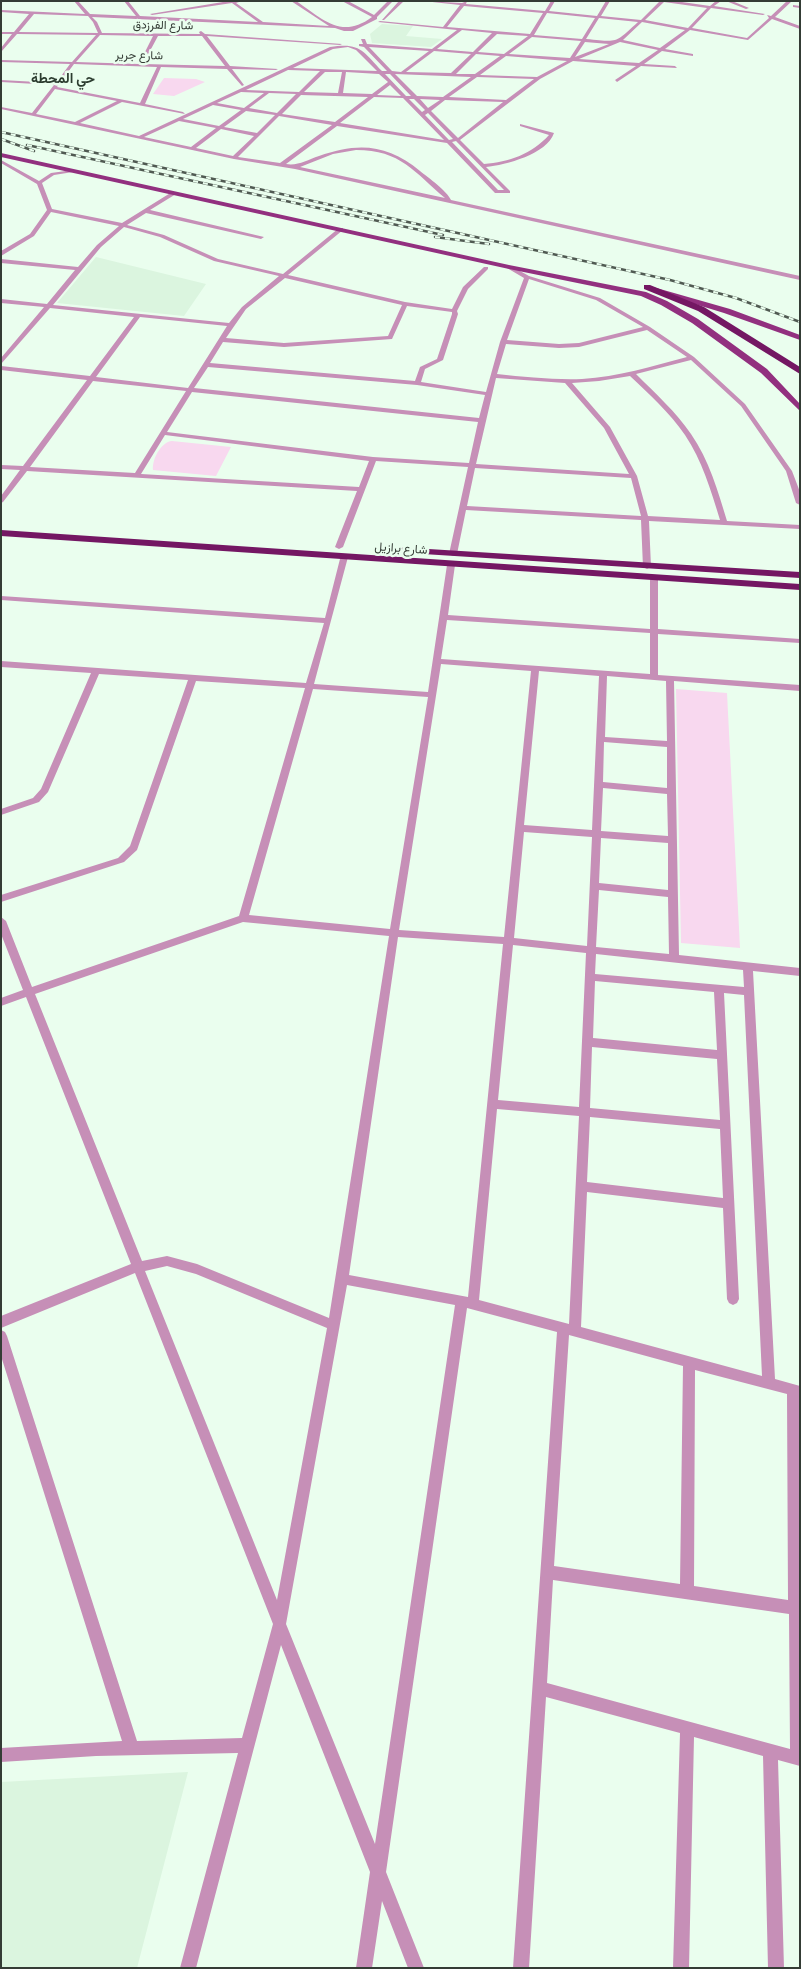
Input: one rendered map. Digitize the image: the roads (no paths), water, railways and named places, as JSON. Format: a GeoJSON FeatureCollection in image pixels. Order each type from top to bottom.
{"type":"FeatureCollection","features":[{"type":"Feature","properties":{"kind":"highway"},"geometry":{"type":"LineString","coordinates":[[647,287],[701,309],[800,371]]}},
{"type":"Feature","properties":{"kind":"highway","name":"شارع برازيل"},"geometry":{"type":"LineString","coordinates":[[1,523],[654,578],[800,587]]}},
{"type":"Feature","properties":{"kind":"highway","name":"شارع برازيل"},"geometry":{"type":"LineString","coordinates":[[1,533],[342,552]]}},
{"type":"Feature","properties":{"kind":"highway","name":"شارع برازيل"},"geometry":{"type":"LineString","coordinates":[[452,560],[800,575]]}},
{"type":"Feature","properties":{"kind":"main road"},"geometry":{"type":"LineString","coordinates":[[1,149],[528,265],[647,287],[727,310],[800,338]]}},
{"type":"Feature","properties":{"kind":"main road"},"geometry":{"type":"LineString","coordinates":[[1,155],[509,267],[621,288],[664,303],[695,321],[764,371],[800,409]]}},
{"type":"Feature","properties":{"kind":"street"},"geometry":{"type":"LineString","coordinates":[[34,114],[73,63],[100,34],[95,22],[76,1]]}},
{"type":"Feature","properties":{"kind":"street"},"geometry":{"type":"LineString","coordinates":[[126,1],[138,16]]}},
{"type":"Feature","properties":{"kind":"street"},"geometry":{"type":"LineString","coordinates":[[95,22],[138,16],[179,7],[240,1]]}},
{"type":"Feature","properties":{"kind":"street"},"geometry":{"type":"LineString","coordinates":[[293,1],[334,27],[364,33],[363,42],[415,98],[508,192],[497,192],[421,116],[358,49],[332,42],[324,42]]}},
{"type":"Feature","properties":{"kind":"street"},"geometry":{"type":"LineString","coordinates":[[344,1],[376,18]]}},
{"type":"Feature","properties":{"kind":"street"},"geometry":{"type":"LineString","coordinates":[[324,42],[353,31],[376,18],[391,1]]}},
{"type":"Feature","properties":{"kind":"street"},"geometry":{"type":"LineString","coordinates":[[374,26],[402,1]]}},
{"type":"Feature","properties":{"kind":"street"},"geometry":{"type":"LineString","coordinates":[[425,1],[464,3],[642,21],[748,39],[790,1]]}},
{"type":"Feature","properties":{"kind":"street"},"geometry":{"type":"LineString","coordinates":[[421,116],[447,99],[531,36],[553,1]]}},
{"type":"Feature","properties":{"kind":"street"},"geometry":{"type":"LineString","coordinates":[[572,60],[608,1]]}},
{"type":"Feature","properties":{"kind":"street"},"geometry":{"type":"LineString","coordinates":[[213,104],[447,142],[457,139],[538,78],[572,60],[620,40],[664,1],[791,19]]}},
{"type":"Feature","properties":{"kind":"street"},"geometry":{"type":"LineString","coordinates":[[618,81],[689,29],[719,1]]}},
{"type":"Feature","properties":{"kind":"street"},"geometry":{"type":"LineString","coordinates":[[728,1],[763,14]]}},
{"type":"Feature","properties":{"kind":"street"},"geometry":{"type":"LineString","coordinates":[[232,2],[264,24]]}},
{"type":"Feature","properties":{"kind":"street"},"geometry":{"type":"LineString","coordinates":[[444,28],[464,3]]}},
{"type":"Feature","properties":{"kind":"street"},"geometry":{"type":"LineString","coordinates":[[774,16],[798,6]]}},
{"type":"Feature","properties":{"kind":"street"},"geometry":{"type":"LineString","coordinates":[[179,7],[204,35],[242,85]]}},
{"type":"Feature","properties":{"kind":"street"},"geometry":{"type":"LineString","coordinates":[[1,11],[334,27]]}},
{"type":"Feature","properties":{"kind":"street"},"geometry":{"type":"LineString","coordinates":[[1,51],[32,13]]}},
{"type":"Feature","properties":{"kind":"street"},"geometry":{"type":"LineString","coordinates":[[774,16],[800,28]]}},
{"type":"Feature","properties":{"kind":"street"},"geometry":{"type":"LineString","coordinates":[[380,22],[614,43]]}},
{"type":"Feature","properties":{"kind":"street"},"geometry":{"type":"LineString","coordinates":[[340,29],[341,36],[339,42],[341,44]]}},
{"type":"Feature","properties":{"kind":"street"},"geometry":{"type":"LineString","coordinates":[[402,73],[461,29]]}},
{"type":"Feature","properties":{"kind":"street"},"geometry":{"type":"LineString","coordinates":[[452,75],[496,32]]}},
{"type":"Feature","properties":{"kind":"street","name":"شارع الفرزدق"},"geometry":{"type":"LineString","coordinates":[[1,33],[204,35],[324,42]]}},
{"type":"Feature","properties":{"kind":"street"},"geometry":{"type":"LineString","coordinates":[[140,65],[156,35]]}},
{"type":"Feature","properties":{"kind":"street"},"geometry":{"type":"LineString","coordinates":[[138,137],[341,36]]}},
{"type":"Feature","properties":{"kind":"street"},"geometry":{"type":"LineString","coordinates":[[620,40],[691,55]]}},
{"type":"Feature","properties":{"kind":"street"},"geometry":{"type":"LineString","coordinates":[[138,137],[179,120],[332,48],[351,46],[363,42],[373,45],[675,67]]}},
{"type":"Feature","properties":{"kind":"street","name":"شارع جرير"},"geometry":{"type":"LineString","coordinates":[[1,61],[276,69]]}},
{"type":"Feature","properties":{"kind":"street"},"geometry":{"type":"LineString","coordinates":[[142,105],[160,65]]}},
{"type":"Feature","properties":{"kind":"street"},"geometry":{"type":"LineString","coordinates":[[287,69],[538,78]]}},
{"type":"Feature","properties":{"kind":"street"},"geometry":{"type":"LineString","coordinates":[[234,158],[281,115],[324,70]]}},
{"type":"Feature","properties":{"kind":"street"},"geometry":{"type":"LineString","coordinates":[[340,95],[344,71]]}},
{"type":"Feature","properties":{"kind":"street"},"geometry":{"type":"LineString","coordinates":[[1,81],[56,86],[184,113]]}},
{"type":"Feature","properties":{"kind":"street"},"geometry":{"type":"LineString","coordinates":[[280,166],[390,83]]}},
{"type":"Feature","properties":{"kind":"street"},"geometry":{"type":"LineString","coordinates":[[240,90],[507,101]]}},
{"type":"Feature","properties":{"kind":"street"},"geometry":{"type":"LineString","coordinates":[[192,149],[268,92]]}},
{"type":"Feature","properties":{"kind":"street"},"geometry":{"type":"LineString","coordinates":[[76,123],[121,101]]}},
{"type":"Feature","properties":{"kind":"street"},"geometry":{"type":"LineString","coordinates":[[1,108],[234,158],[295,167],[800,278]]}},
{"type":"Feature","properties":{"kind":"street"},"geometry":{"type":"LineString","coordinates":[[179,120],[259,135]]}},
{"type":"Feature","properties":{"kind":"street"},"geometry":{"type":"LineString","coordinates":[[472,167],[502,164],[517,159],[531,152],[552,134],[522,125]]}},
{"type":"Feature","properties":{"kind":"street"},"geometry":{"type":"LineString","coordinates":[[389,140],[396,135]]}},
{"type":"Feature","properties":{"kind":"street"},"geometry":{"type":"LineString","coordinates":[[378,150],[383,145]]}},
{"type":"Feature","properties":{"kind":"street"},"geometry":{"type":"LineString","coordinates":[[295,167],[328,152],[357,148],[378,150],[396,156],[450,200]]}},
{"type":"Feature","properties":{"kind":"street"},"geometry":{"type":"LineString","coordinates":[[1,162],[39,183],[50,210]]}},
{"type":"Feature","properties":{"kind":"street"},"geometry":{"type":"LineString","coordinates":[[39,183],[53,174],[71,171]]}},
{"type":"Feature","properties":{"kind":"street"},"geometry":{"type":"LineString","coordinates":[[1,362],[47,305],[99,246],[123,225],[174,194]]}},
{"type":"Feature","properties":{"kind":"street"},"geometry":{"type":"LineString","coordinates":[[50,210],[123,225],[162,236],[216,260],[281,277],[405,304],[454,311]]}},
{"type":"Feature","properties":{"kind":"street"},"geometry":{"type":"LineString","coordinates":[[1,254],[32,235],[50,210]]}},
{"type":"Feature","properties":{"kind":"street"},"geometry":{"type":"LineString","coordinates":[[146,211],[261,237]]}},
{"type":"Feature","properties":{"kind":"street"},"geometry":{"type":"LineString","coordinates":[[137,475],[231,325],[244,308],[341,229]]}},
{"type":"Feature","properties":{"kind":"street"},"geometry":{"type":"LineString","coordinates":[[1,261],[78,269]]}},
{"type":"Feature","properties":{"kind":"street"},"geometry":{"type":"LineString","coordinates":[[509,267],[527,277],[598,299],[648,328],[692,358],[743,405],[789,470],[800,504]]}},
{"type":"Feature","properties":{"kind":"street"},"geometry":{"type":"LineString","coordinates":[[417,383],[420,379],[422,368],[440,360],[454,318],[454,311],[465,288],[486,268]]}},
{"type":"Feature","properties":{"kind":"street"},"geometry":{"type":"LineString","coordinates":[[188,1968],[280,1622],[342,1279],[452,560],[488,394],[503,342],[527,277]]}},
{"type":"Feature","properties":{"kind":"street"},"geometry":{"type":"LineString","coordinates":[[1,301],[231,325]]}},
{"type":"Feature","properties":{"kind":"street"},"geometry":{"type":"LineString","coordinates":[[223,340],[284,345],[390,338],[405,304]]}},
{"type":"Feature","properties":{"kind":"street"},"geometry":{"type":"LineString","coordinates":[[1,501],[138,316]]}},
{"type":"Feature","properties":{"kind":"street"},"geometry":{"type":"LineString","coordinates":[[503,342],[559,346],[579,345],[648,328]]}},
{"type":"Feature","properties":{"kind":"street"},"geometry":{"type":"LineString","coordinates":[[493,376],[567,382],[630,373],[692,358]]}},
{"type":"Feature","properties":{"kind":"street"},"geometry":{"type":"LineString","coordinates":[[207,365],[417,383],[488,394]]}},
{"type":"Feature","properties":{"kind":"street"},"geometry":{"type":"LineString","coordinates":[[1,368],[482,420]]}},
{"type":"Feature","properties":{"kind":"street"},"geometry":{"type":"LineString","coordinates":[[630,373],[667,408],[694,445],[713,485],[724,522]]}},
{"type":"Feature","properties":{"kind":"street"},"geometry":{"type":"LineString","coordinates":[[567,382],[607,427],[634,476],[645,518],[647,567]]}},
{"type":"Feature","properties":{"kind":"street"},"geometry":{"type":"LineString","coordinates":[[162,433],[373,459],[634,476]]}},
{"type":"Feature","properties":{"kind":"street"},"geometry":{"type":"LineString","coordinates":[[243,918],[328,621],[342,552],[361,488],[373,459]]}},
{"type":"Feature","properties":{"kind":"street"},"geometry":{"type":"LineString","coordinates":[[1,467],[361,488]]}},
{"type":"Feature","properties":{"kind":"street"},"geometry":{"type":"LineString","coordinates":[[463,508],[800,527]]}},
{"type":"Feature","properties":{"kind":"street"},"geometry":{"type":"LineString","coordinates":[[654,578],[654,678]]}},
{"type":"Feature","properties":{"kind":"street"},"geometry":{"type":"LineString","coordinates":[[1,598],[328,621]]}},
{"type":"Feature","properties":{"kind":"street"},"geometry":{"type":"LineString","coordinates":[[443,617],[800,641]]}},
{"type":"Feature","properties":{"kind":"street"},"geometry":{"type":"LineString","coordinates":[[437,661],[603,675],[800,688]]}},
{"type":"Feature","properties":{"kind":"street"},"geometry":{"type":"LineString","coordinates":[[1,664],[432,695]]}},
{"type":"Feature","properties":{"kind":"street"},"geometry":{"type":"LineString","coordinates":[[364,1968],[467,1302],[493,1104],[534,669]]}},
{"type":"Feature","properties":{"kind":"street"},"geometry":{"type":"LineString","coordinates":[[1,812],[36,800],[45,790],[96,670]]}},
{"type":"Feature","properties":{"kind":"street"},"geometry":{"type":"LineString","coordinates":[[521,1968],[547,1572],[581,1186],[603,675]]}},
{"type":"Feature","properties":{"kind":"street"},"geometry":{"type":"LineString","coordinates":[[1,899],[122,860],[134,848],[193,678]]}},
{"type":"Feature","properties":{"kind":"street"},"geometry":{"type":"LineString","coordinates":[[670,679],[674,958]]}},
{"type":"Feature","properties":{"kind":"street"},"geometry":{"type":"LineString","coordinates":[[600,739],[671,744]]}},
{"type":"Feature","properties":{"kind":"street"},"geometry":{"type":"LineString","coordinates":[[598,785],[672,790]]}},
{"type":"Feature","properties":{"kind":"street"},"geometry":{"type":"LineString","coordinates":[[519,828],[672,840]]}},
{"type":"Feature","properties":{"kind":"street"},"geometry":{"type":"LineString","coordinates":[[594,886],[673,894]]}},
{"type":"Feature","properties":{"kind":"street"},"geometry":{"type":"LineString","coordinates":[[1,1002],[243,918],[394,933],[509,941],[800,972]]}},
{"type":"Feature","properties":{"kind":"street"},"geometry":{"type":"LineString","coordinates":[[1,921],[416,1968]]}},
{"type":"Feature","properties":{"kind":"street"},"geometry":{"type":"LineString","coordinates":[[748,966],[769,1384]]}},
{"type":"Feature","properties":{"kind":"street"},"geometry":{"type":"LineString","coordinates":[[590,977],[749,991]]}},
{"type":"Feature","properties":{"kind":"street"},"geometry":{"type":"LineString","coordinates":[[719,988],[734,1299]]}},
{"type":"Feature","properties":{"kind":"street"},"geometry":{"type":"LineString","coordinates":[[588,1042],[722,1055]]}},
{"type":"Feature","properties":{"kind":"street"},"geometry":{"type":"LineString","coordinates":[[493,1104],[726,1125]]}},
{"type":"Feature","properties":{"kind":"street"},"geometry":{"type":"LineString","coordinates":[[581,1186],[729,1204]]}},
{"type":"Feature","properties":{"kind":"street"},"geometry":{"type":"LineString","coordinates":[[1,1322],[137,1267],[167,1261],[197,1269],[333,1325]]}},
{"type":"Feature","properties":{"kind":"street"},"geometry":{"type":"LineString","coordinates":[[342,1279],[467,1302],[796,1391],[798,1759],[539,1688]]}},
{"type":"Feature","properties":{"kind":"street"},"geometry":{"type":"LineString","coordinates":[[1,1336],[132,1748]]}},
{"type":"Feature","properties":{"kind":"street"},"geometry":{"type":"LineString","coordinates":[[687,1591],[689,1362]]}},
{"type":"Feature","properties":{"kind":"street"},"geometry":{"type":"LineString","coordinates":[[547,1572],[796,1608]]}},
{"type":"Feature","properties":{"kind":"street"},"geometry":{"type":"LineString","coordinates":[[681,1968],[687,1728]]}},
{"type":"Feature","properties":{"kind":"street"},"geometry":{"type":"LineString","coordinates":[[1,1755],[132,1748],[246,1745]]}},
{"type":"Feature","properties":{"kind":"street"},"geometry":{"type":"LineString","coordinates":[[770,1752],[776,1968]]}},
{"type":"Feature","properties":{"kind":"railway"},"geometry":{"type":"LineString","coordinates":[[1,132],[670,280],[736,298],[800,322]]}},
{"type":"Feature","properties":{"kind":"railway"},"geometry":{"type":"LineString","coordinates":[[1,139],[34,151]]}},
{"type":"Feature","properties":{"kind":"railway"},"geometry":{"type":"LineString","coordinates":[[27,145],[443,235]]}},
{"type":"Feature","properties":{"kind":"railway"},"geometry":{"type":"LineString","coordinates":[[435,237],[489,244]]}},
{"type":"Feature","properties":{"kind":"district","name":"حي المحطة"},"geometry":{"type":"Point","coordinates":[63,78]}}]}
